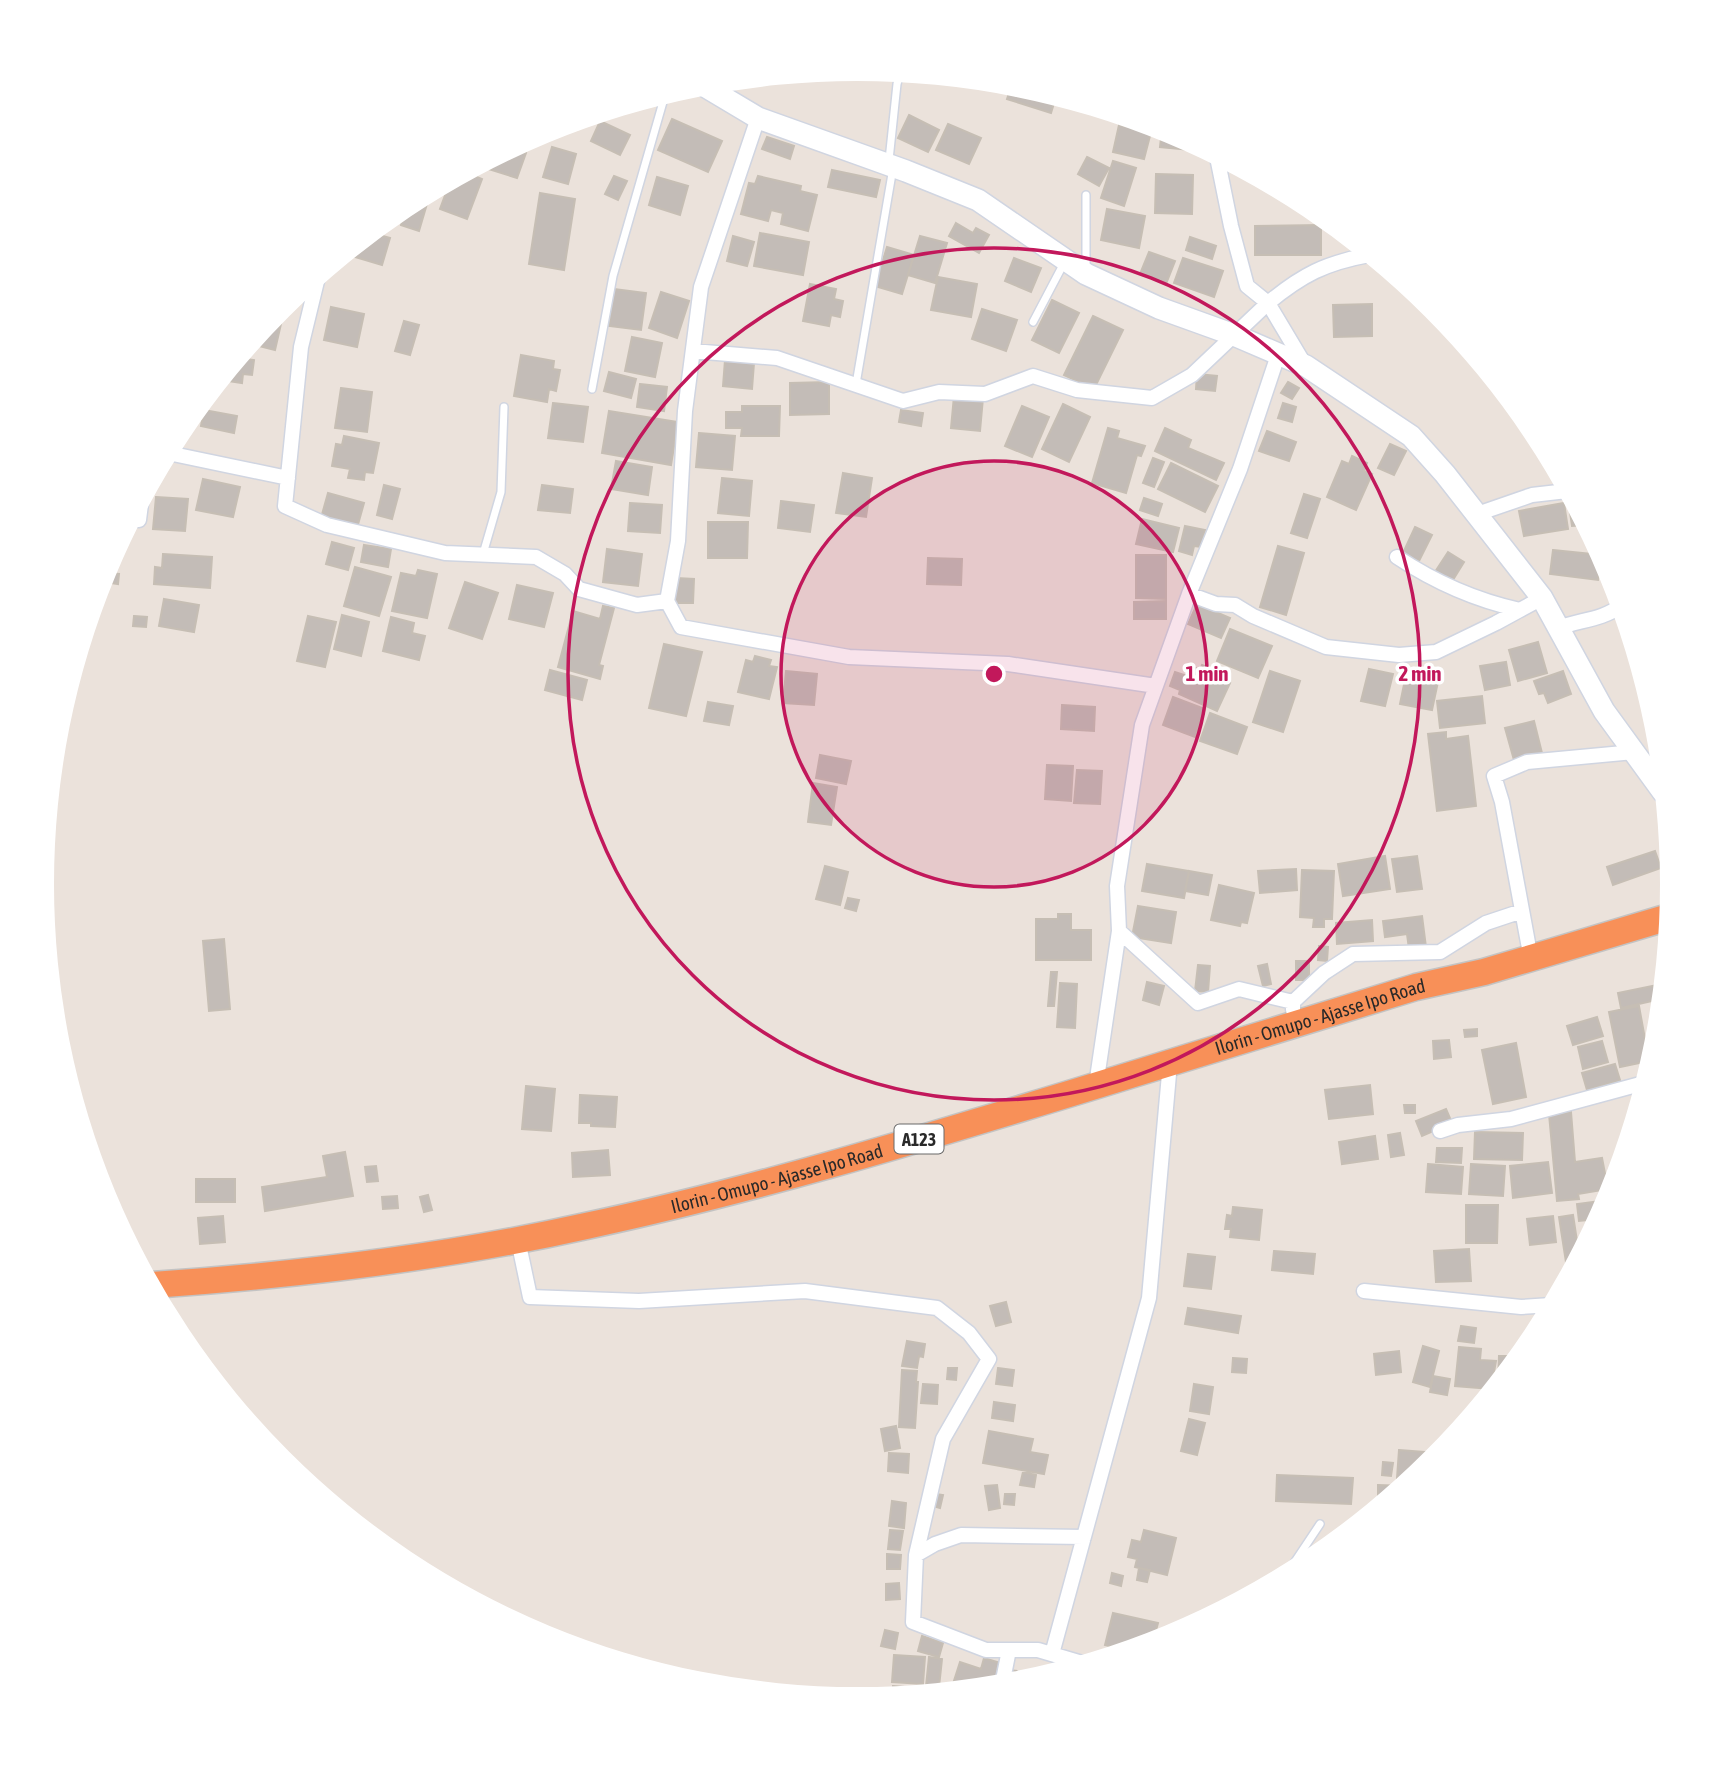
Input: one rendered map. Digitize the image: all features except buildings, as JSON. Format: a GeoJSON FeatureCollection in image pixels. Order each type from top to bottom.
{"type":"FeatureCollection","features":[{"type":"Feature","properties":{"kind":"highway","name":"Ilorin - Omupo - Ajasse Ipo Road"},"geometry":{"type":"LineString","coordinates":[[162,1284],[326,1270],[414,1258],[620,1219],[912,1141],[1170,1063],[1293,1014],[1484,972],[1659,920]]}},
{"type":"Feature","properties":{"kind":"street"},"geometry":{"type":"LineString","coordinates":[[718,94],[758,118],[978,200],[1086,274],[1159,308],[1234,335],[1306,366],[1411,436],[1446,474],[1542,598],[1604,711],[1653,778]]}},
{"type":"Feature","properties":{"kind":"street"},"geometry":{"type":"LineString","coordinates":[[758,118],[701,287],[685,411],[678,541],[667,601],[681,627],[849,657],[1008,664],[1156,686]]}},
{"type":"Feature","properties":{"kind":"street"},"geometry":{"type":"LineString","coordinates":[[1219,168],[1230,226],[1247,286],[1268,303],[1306,366]]}},
{"type":"Feature","properties":{"kind":"street"},"geometry":{"type":"LineString","coordinates":[[693,351],[777,358],[903,401],[939,392],[985,394],[1033,376],[1077,390],[1152,398],[1192,375],[1295,281],[1321,268],[1359,258]]}},
{"type":"Feature","properties":{"kind":"street"},"geometry":{"type":"LineString","coordinates":[[314,293],[301,347],[285,506],[327,525],[445,553],[536,558],[565,574],[579,590],[637,605],[667,601]]}},
{"type":"Feature","properties":{"kind":"street"},"geometry":{"type":"LineString","coordinates":[[1096,1085],[1119,931],[1117,886],[1142,725],[1189,594],[1240,469],[1278,355]]}},
{"type":"Feature","properties":{"kind":"street"},"geometry":{"type":"LineString","coordinates":[[179,455],[288,478]]}},
{"type":"Feature","properties":{"kind":"street"},"geometry":{"type":"LineString","coordinates":[[1477,514],[1532,495],[1557,492]]}},
{"type":"Feature","properties":{"kind":"street"},"geometry":{"type":"LineString","coordinates":[[1397,557],[1425,576],[1464,594],[1491,604],[1520,610]]}},
{"type":"Feature","properties":{"kind":"street"},"geometry":{"type":"LineString","coordinates":[[1189,594],[1216,604],[1235,605],[1252,616],[1326,647],[1399,655],[1436,652],[1542,598]]}},
{"type":"Feature","properties":{"kind":"street"},"geometry":{"type":"LineString","coordinates":[[1558,628],[1577,620],[1603,616],[1611,611]]}},
{"type":"Feature","properties":{"kind":"street"},"geometry":{"type":"LineString","coordinates":[[1531,959],[1502,802],[1494,776],[1527,762],[1634,752]]}},
{"type":"Feature","properties":{"kind":"street"},"geometry":{"type":"LineString","coordinates":[[1119,931],[1198,1003],[1239,989],[1293,1014],[1324,973],[1353,954],[1440,952],[1486,923],[1522,911]]}},
{"type":"Feature","properties":{"kind":"street"},"geometry":{"type":"LineString","coordinates":[[1052,1654],[1149,1298],[1170,1063]]}},
{"type":"Feature","properties":{"kind":"street"},"geometry":{"type":"LineString","coordinates":[[1440,1131],[1458,1125],[1511,1119],[1633,1086]]}},
{"type":"Feature","properties":{"kind":"street"},"geometry":{"type":"LineString","coordinates":[[518,1240],[530,1297],[639,1301],[805,1291],[937,1308],[970,1333],[989,1359],[943,1439],[916,1555],[913,1622],[986,1650],[1038,1650],[1067,1658]]}},
{"type":"Feature","properties":{"kind":"street"},"geometry":{"type":"LineString","coordinates":[[1364,1291],[1521,1307],[1539,1306]]}},
{"type":"Feature","properties":{"kind":"street"},"geometry":{"type":"LineString","coordinates":[[916,1555],[935,1544],[961,1535],[1084,1537]]}},
{"type":"Feature","properties":{"kind":"street"},"geometry":{"type":"LineString","coordinates":[[1004,1673],[1009,1650]]}},
{"type":"Feature","properties":{"kind":"lane"},"geometry":{"type":"LineString","coordinates":[[856,385],[891,166],[897,83]]}},
{"type":"Feature","properties":{"kind":"lane"},"geometry":{"type":"LineString","coordinates":[[592,389],[613,276],[661,106]]}},
{"type":"Feature","properties":{"kind":"lane"},"geometry":{"type":"LineString","coordinates":[[1086,195],[1086,274]]}},
{"type":"Feature","properties":{"kind":"lane"},"geometry":{"type":"LineString","coordinates":[[1033,322],[1066,260]]}},
{"type":"Feature","properties":{"kind":"lane"},"geometry":{"type":"LineString","coordinates":[[483,555],[501,492],[504,407]]}},
{"type":"Feature","properties":{"kind":"lane"},"geometry":{"type":"LineString","coordinates":[[1301,1552],[1320,1524]]}}]}
